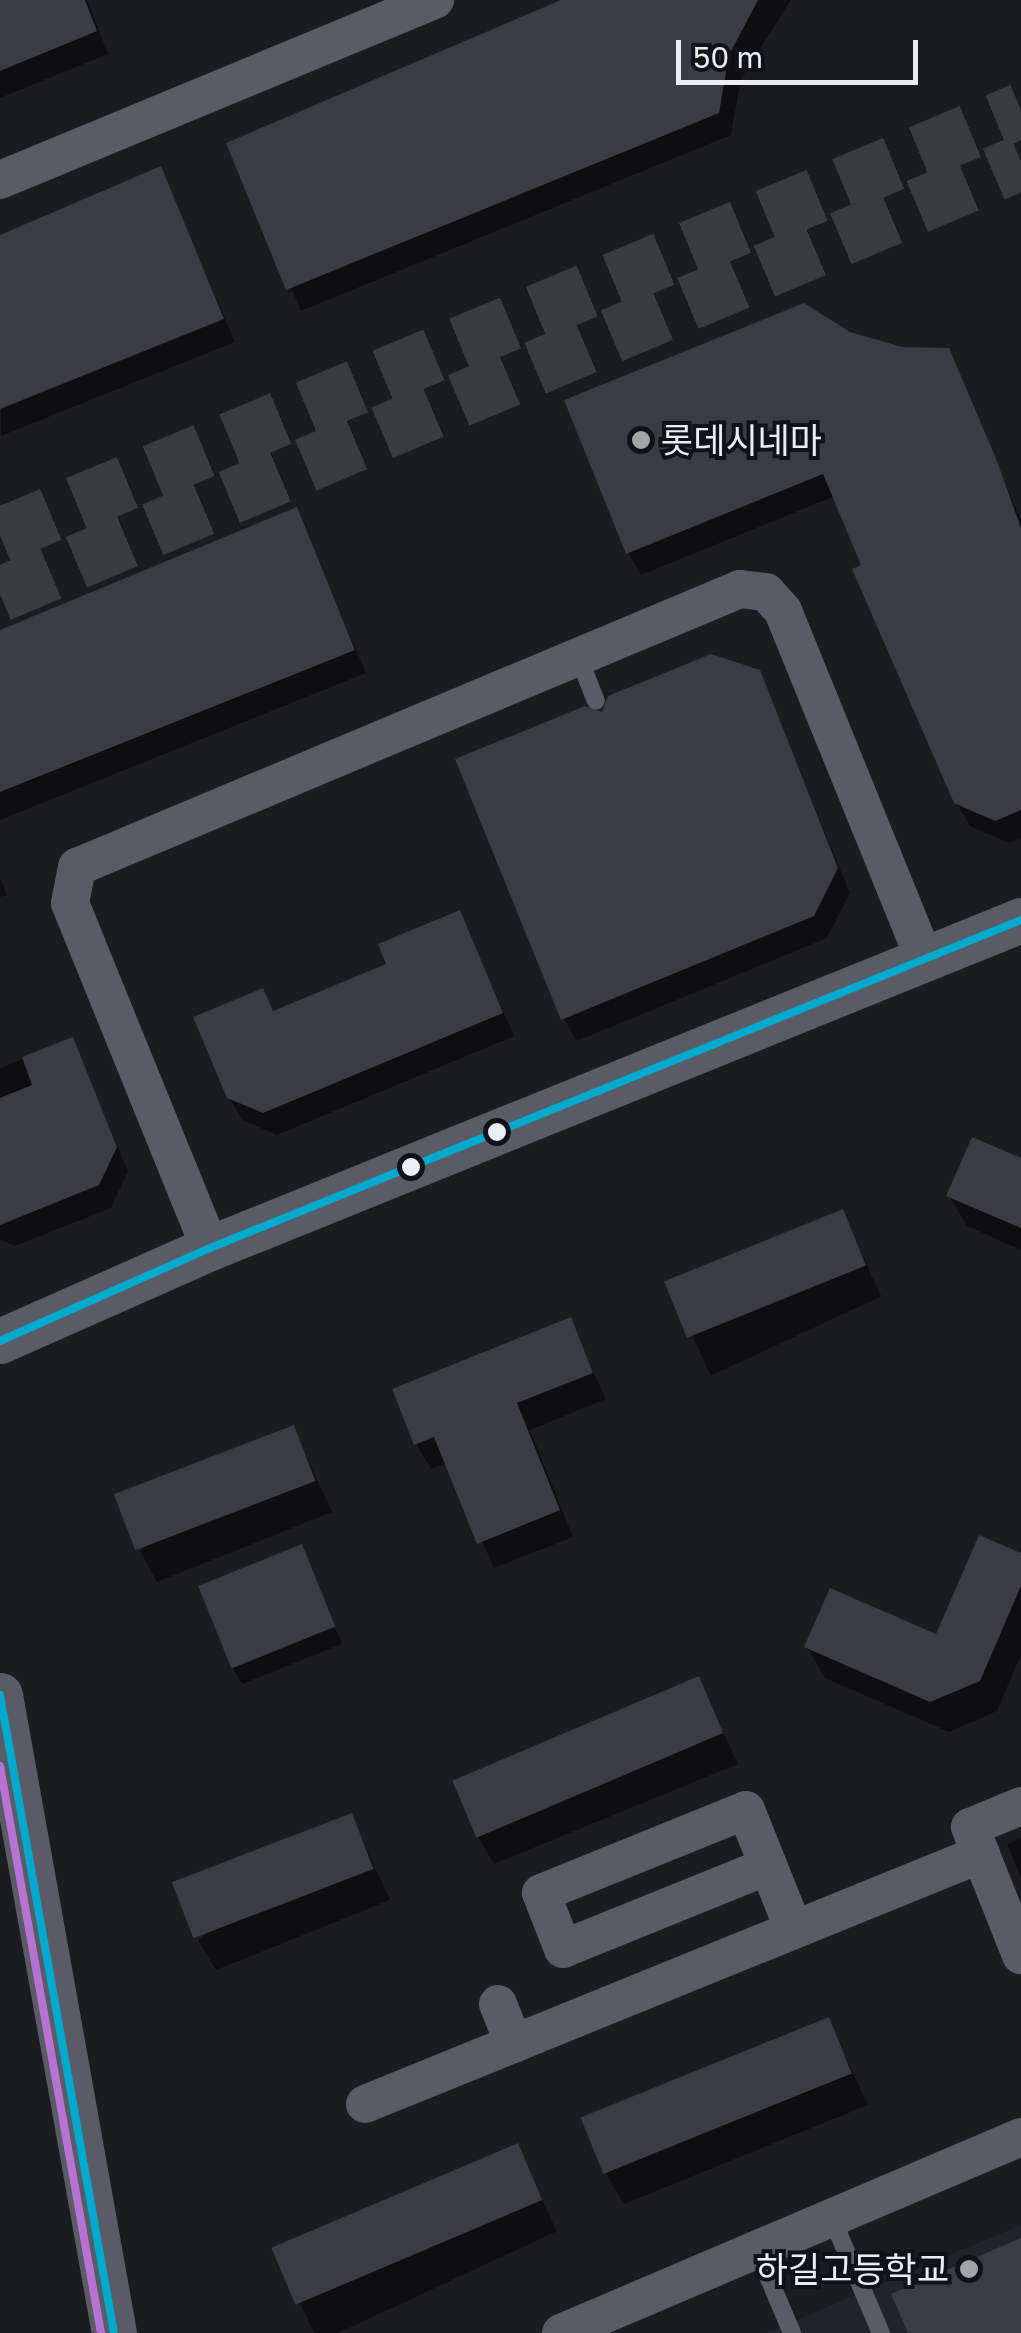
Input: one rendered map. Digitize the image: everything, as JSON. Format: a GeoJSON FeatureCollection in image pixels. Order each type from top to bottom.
{"type":"FeatureCollection","features":[{"type":"Feature","properties":{"kind":"street"},"geometry":{"type":"LineString","coordinates":[[0,180],[435,0]]}},
{"type":"Feature","properties":{"kind":"street"},"geometry":{"type":"LineString","coordinates":[[210,1248],[70,903],[77,867],[740,589],[776,600],[924,959]]}},
{"type":"Feature","properties":{"kind":"street"},"geometry":{"type":"LineString","coordinates":[[0,1340],[210,1248],[1021,920]]}},
{"type":"Feature","properties":{"kind":"street"},"geometry":{"type":"LineString","coordinates":[[0,1696],[114,2333]]}},
{"type":"Feature","properties":{"kind":"street"},"geometry":{"type":"LineString","coordinates":[[1021,1806],[970,1827],[1021,1955]]}},
{"type":"Feature","properties":{"kind":"street"},"geometry":{"type":"LineString","coordinates":[[768,1866],[563,1949],[541,1893],[746,1810],[794,1930]]}},
{"type":"Feature","properties":{"kind":"street"},"geometry":{"type":"LineString","coordinates":[[365,2104],[981,1854]]}},
{"type":"Feature","properties":{"kind":"street"},"geometry":{"type":"LineString","coordinates":[[498,2004],[514,2044]]}},
{"type":"Feature","properties":{"kind":"street"},"geometry":{"type":"LineString","coordinates":[[561,2333],[1021,2137]]}},
{"type":"Feature","properties":{"kind":"lane"},"geometry":{"type":"LineString","coordinates":[[578,656],[596,701]]}},
{"type":"Feature","properties":{"kind":"lane"},"geometry":{"type":"LineString","coordinates":[[831,2215],[881,2333]]}},
{"type":"Feature","properties":{"kind":"lane"},"geometry":{"type":"LineString","coordinates":[[755,2248],[792,2333]]}},
{"type":"Feature","properties":{"kind":"shaded area","name":"하길고등학교"},"geometry":{"type":"Polygon","coordinates":[[[1021,2225],[1021,2333],[766,2333],[813,2313],[1021,2225]]]}},
{"type":"Feature","properties":{"kind":"building"},"geometry":{"type":"Polygon","coordinates":[[[0,0],[85,0],[97,31],[0,71],[0,0]]]}},
{"type":"Feature","properties":{"kind":"building"},"geometry":{"type":"Polygon","coordinates":[[[561,0],[758,0],[729,55],[719,113],[286,290],[226,143],[561,0]]]}},
{"type":"Feature","properties":{"kind":"building"},"geometry":{"type":"Polygon","coordinates":[[[161,166],[224,319],[0,409],[0,235],[161,166]]]}},
{"type":"Feature","properties":{"kind":"building"},"geometry":{"type":"Polygon","coordinates":[[[804,303],[850,332],[902,347],[949,348],[997,461],[1021,528],[1021,810],[995,821],[954,803],[852,569],[861,565],[823,474],[626,554],[564,400],[804,303]]]}},
{"type":"Feature","properties":{"kind":"building"},"geometry":{"type":"Polygon","coordinates":[[[297,507],[355,650],[0,792],[0,630],[297,507]]]}},
{"type":"Feature","properties":{"kind":"building"},"geometry":{"type":"Polygon","coordinates":[[[711,654],[760,670],[838,868],[814,916],[561,1020],[455,759],[585,706],[602,712],[608,696],[711,654]]]}},
{"type":"Feature","properties":{"kind":"building"},"geometry":{"type":"Polygon","coordinates":[[[460,910],[503,1013],[263,1113],[227,1098],[193,1017],[263,988],[273,1011],[386,964],[378,944],[460,910]]]}},
{"type":"Feature","properties":{"kind":"building"},"geometry":{"type":"Polygon","coordinates":[[[73,1037],[117,1147],[99,1185],[0,1225],[0,1098],[32,1085],[22,1057],[73,1037]]]}},
{"type":"Feature","properties":{"kind":"building"},"geometry":{"type":"Polygon","coordinates":[[[972,1137],[1021,1158],[1021,1228],[946,1196],[972,1137]]]}},
{"type":"Feature","properties":{"kind":"building"},"geometry":{"type":"Polygon","coordinates":[[[843,1209],[866,1266],[687,1338],[664,1281],[843,1209]]]}},
{"type":"Feature","properties":{"kind":"building"},"geometry":{"type":"Polygon","coordinates":[[[571,1317],[593,1373],[517,1403],[560,1510],[477,1544],[434,1437],[414,1445],[392,1389],[571,1317]]]}},
{"type":"Feature","properties":{"kind":"building"},"geometry":{"type":"Polygon","coordinates":[[[294,1425],[316,1481],[135,1550],[114,1494],[294,1425]]]}},
{"type":"Feature","properties":{"kind":"building"},"geometry":{"type":"Polygon","coordinates":[[[979,1535],[1021,1553],[1021,1586],[980,1681],[930,1702],[804,1647],[830,1588],[936,1634],[979,1535]]]}},
{"type":"Feature","properties":{"kind":"building"},"geometry":{"type":"Polygon","coordinates":[[[302,1544],[335,1627],[231,1668],[198,1586],[302,1544]]]}},
{"type":"Feature","properties":{"kind":"building"},"geometry":{"type":"Polygon","coordinates":[[[699,1676],[723,1733],[477,1838],[452,1781],[699,1676]]]}},
{"type":"Feature","properties":{"kind":"building"},"geometry":{"type":"Polygon","coordinates":[[[352,1813],[374,1869],[193,1938],[172,1882],[352,1813]]]}},
{"type":"Feature","properties":{"kind":"building"},"geometry":{"type":"Polygon","coordinates":[[[829,2017],[852,2074],[603,2174],[581,2117],[829,2017]]]}},
{"type":"Feature","properties":{"kind":"building"},"geometry":{"type":"Polygon","coordinates":[[[518,2143],[542,2200],[296,2305],[271,2248],[518,2143]]]}},
{"type":"Feature","properties":{"kind":"building","name":"하길고등학교"},"geometry":{"type":"Polygon","coordinates":[[[1021,2238],[1021,2333],[908,2333],[891,2294],[1021,2238]]]}},
{"type":"Feature","properties":{"kind":"tunnel"},"geometry":{"type":"LineString","coordinates":[[0,535],[1021,110]]}},
{"type":"Feature","properties":{"kind":"tunnel"},"geometry":{"type":"LineString","coordinates":[[0,594],[1021,162]]}},
{"type":"Feature","properties":{"kind":"transit line"},"geometry":{"type":"LineString","coordinates":[[0,1341],[210,1248],[1021,920]]}},
{"type":"Feature","properties":{"kind":"transit line"},"geometry":{"type":"LineString","coordinates":[[0,1695],[114,2333]]}},
{"type":"Feature","properties":{"kind":"transit line"},"geometry":{"type":"LineString","coordinates":[[0,1766],[101,2333]]}},
{"type":"Feature","properties":{"kind":"place","name":"롯데시네마"},"geometry":{"type":"Point","coordinates":[641,440]}},
{"type":"Feature","properties":{"kind":"place","name":"하길고등학교"},"geometry":{"type":"Point","coordinates":[969,2269]}}]}
